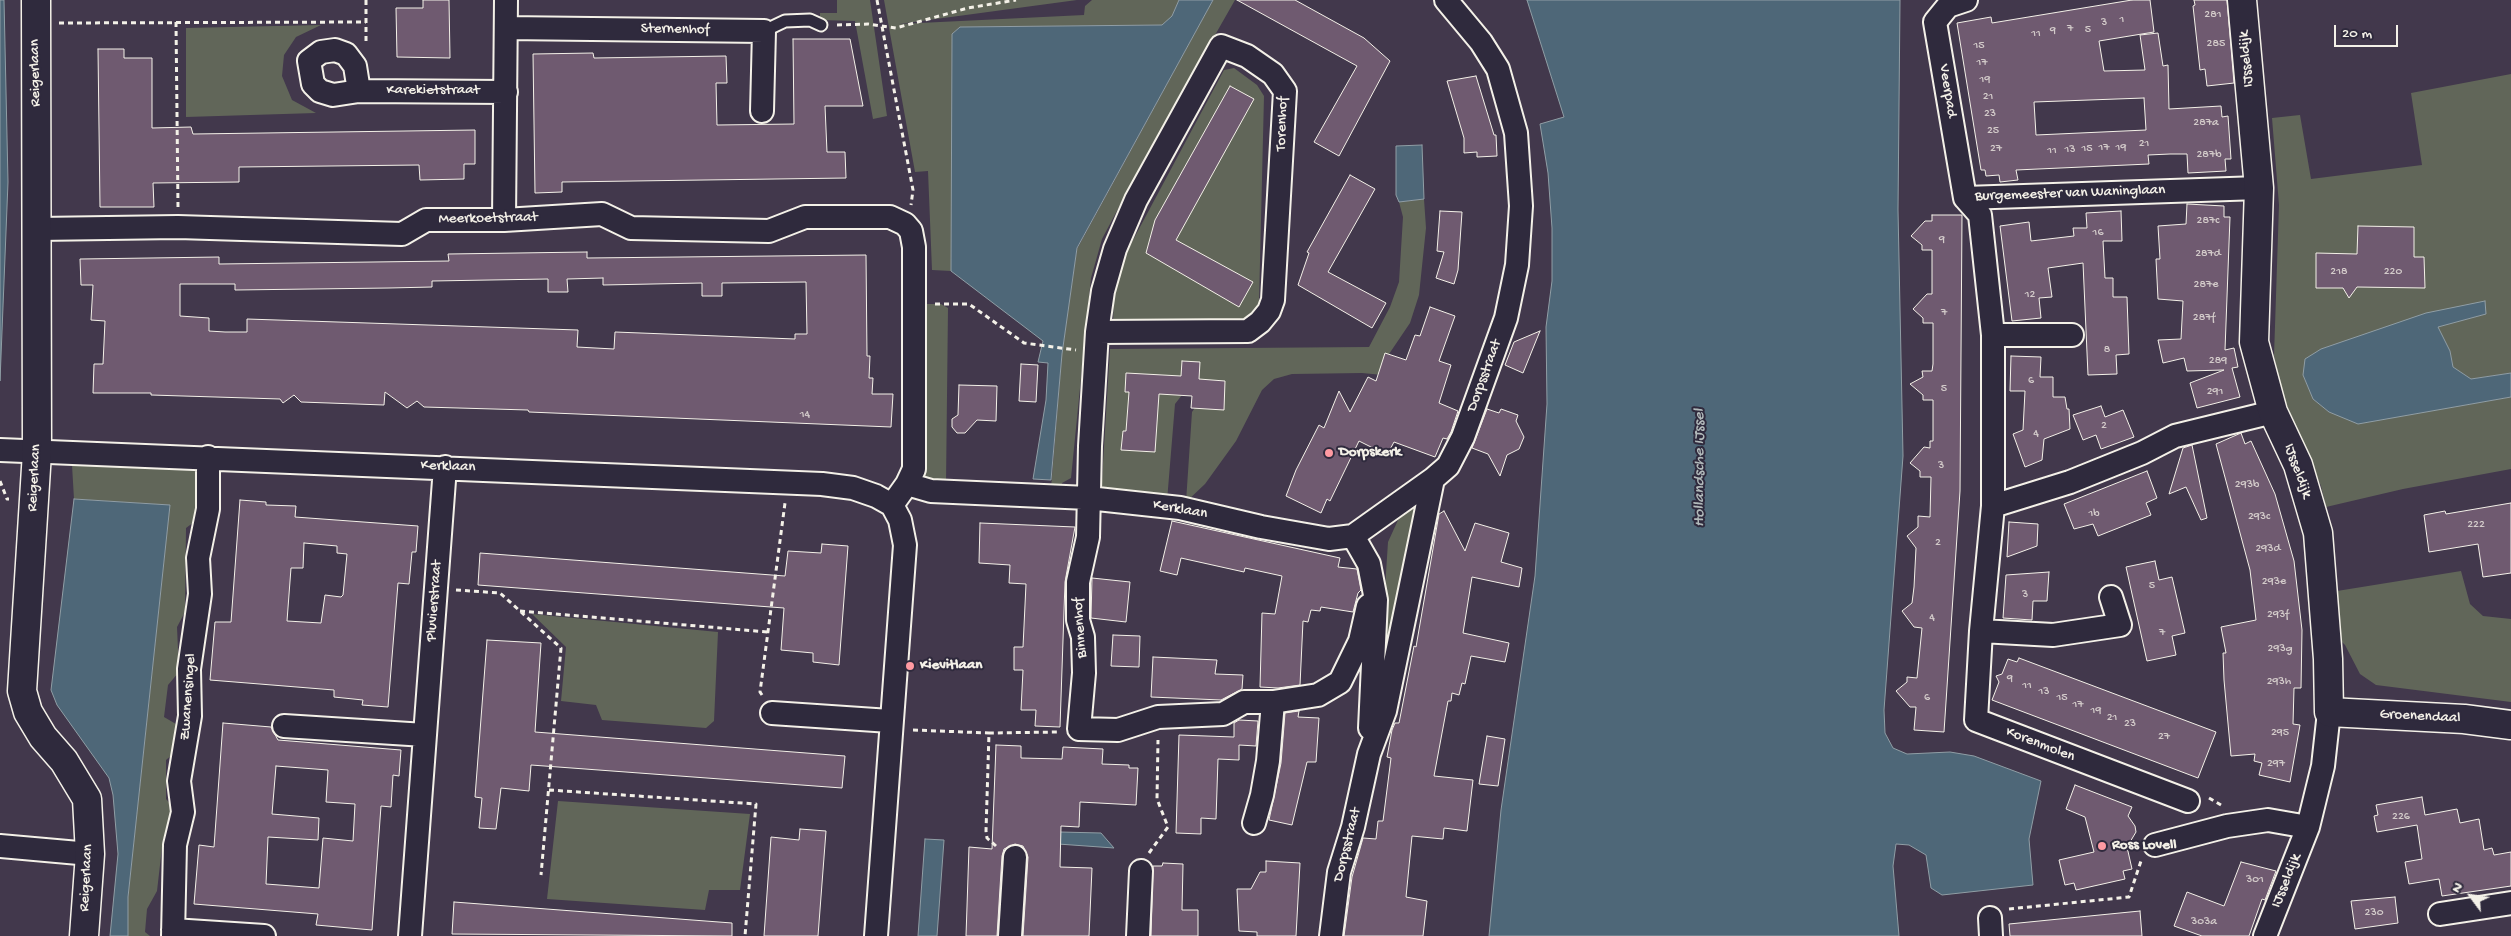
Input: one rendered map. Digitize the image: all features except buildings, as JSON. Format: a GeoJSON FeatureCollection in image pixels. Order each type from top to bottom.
{"type":"FeatureCollection","features":[{"type":"Feature","properties":{"kind":"street"},"geometry":{"type":"LineString","coordinates":[[504,220],[506,0]]}},
{"type":"Feature","properties":{"kind":"street","name":"Dorpsstraat"},"geometry":{"type":"LineString","coordinates":[[1332,936],[1334,904],[1340,872],[1353,827],[1369,754],[1385,711],[1433,479],[1448,466],[1464,438],[1482,380],[1506,318],[1517,265],[1521,206],[1516,134],[1498,69],[1481,42],[1446,0]]}},
{"type":"Feature","properties":{"kind":"street","name":"Veerpad"},"geometry":{"type":"LineString","coordinates":[[1965,198],[1936,22],[1948,6],[1966,0]]}},
{"type":"Feature","properties":{"kind":"street","name":"IJsseldijk"},"geometry":{"type":"LineString","coordinates":[[2242,0],[2259,188],[2254,342],[2273,412],[2298,465],[2318,533],[2328,659],[2329,712],[2323,766],[2308,828],[2265,936]]}},
{"type":"Feature","properties":{"kind":"street","name":"Reigerlaan"},"geometry":{"type":"LineString","coordinates":[[36,11],[38,229],[37,452],[22,691],[28,712],[43,737],[64,761],[87,799],[90,854],[84,936]]}},
{"type":"Feature","properties":{"kind":"street","name":"Sternenhof"},"geometry":{"type":"LineString","coordinates":[[506,28],[764,31]]}},
{"type":"Feature","properties":{"kind":"street"},"geometry":{"type":"LineString","coordinates":[[762,111],[764,31]]}},
{"type":"Feature","properties":{"kind":"street","name":"Torenhof"},"geometry":{"type":"LineString","coordinates":[[1088,498],[1097,332],[1103,292],[1115,249],[1136,200],[1221,46],[1246,56],[1273,74],[1285,91],[1273,300],[1269,311],[1260,322],[1248,331],[1097,332]]}},
{"type":"Feature","properties":{"kind":"street","name":"Karekietstraat"},"geometry":{"type":"LineString","coordinates":[[359,91],[506,92]]}},
{"type":"Feature","properties":{"kind":"street","name":"Burgemeester van Waninglaan"},"geometry":{"type":"LineString","coordinates":[[1965,198],[2259,188]]}},
{"type":"Feature","properties":{"kind":"street","name":"Burgemeester van Waninglaan"},"geometry":{"type":"LineString","coordinates":[[1965,198],[1980,215],[1993,335],[1993,506],[1981,631]]}},
{"type":"Feature","properties":{"kind":"street","name":"Meerkoetstraat"},"geometry":{"type":"LineString","coordinates":[[38,229],[178,227],[402,234],[426,220],[504,220],[602,214],[630,228],[769,231],[805,218],[890,217],[905,224]]}},
{"type":"Feature","properties":{"kind":"street"},"geometry":{"type":"LineString","coordinates":[[876,936],[890,725],[905,545],[900,520],[892,504],[908,484],[914,469],[914,247],[911,231],[905,224]]}},
{"type":"Feature","properties":{"kind":"street"},"geometry":{"type":"LineString","coordinates":[[1993,335],[2072,335]]}},
{"type":"Feature","properties":{"kind":"street"},"geometry":{"type":"LineString","coordinates":[[1993,506],[2070,482],[2142,453],[2175,436],[2273,412]]}},
{"type":"Feature","properties":{"kind":"street","name":"Kerklaan"},"geometry":{"type":"LineString","coordinates":[[0,450],[787,482],[853,488],[892,504]]}},
{"type":"Feature","properties":{"kind":"street","name":"Zwanensingel"},"geometry":{"type":"LineString","coordinates":[[173,933],[175,845],[183,812],[179,781],[190,716],[189,668],[200,594],[198,558],[208,509],[208,457]]}},
{"type":"Feature","properties":{"kind":"street","name":"Pluvierstraat"},"geometry":{"type":"LineString","coordinates":[[410,936],[445,467]]}},
{"type":"Feature","properties":{"kind":"street","name":"Kerklaan"},"geometry":{"type":"LineString","coordinates":[[908,484],[931,491],[1088,498],[1180,508],[1261,527],[1329,540],[1353,536],[1433,479]]}},
{"type":"Feature","properties":{"kind":"street","name":"Binnenhof"},"geometry":{"type":"LineString","coordinates":[[1079,729],[1084,673],[1083,638],[1078,620],[1078,582],[1088,537],[1088,498]]}},
{"type":"Feature","properties":{"kind":"street","name":"Dorpsstraat"},"geometry":{"type":"LineString","coordinates":[[1353,536],[1370,564],[1376,600],[1369,754]]}},
{"type":"Feature","properties":{"kind":"street"},"geometry":{"type":"LineString","coordinates":[[1981,631],[2053,635],[2120,625],[2111,597]]}},
{"type":"Feature","properties":{"kind":"street"},"geometry":{"type":"LineString","coordinates":[[1079,729],[1118,730],[1158,717],[1223,714],[1244,702],[1273,702],[1318,696],[1340,682],[1360,642],[1368,606],[1376,600]]}},
{"type":"Feature","properties":{"kind":"street","name":"Korenmolen"},"geometry":{"type":"LineString","coordinates":[[1981,631],[1976,720],[2188,801]]}},
{"type":"Feature","properties":{"kind":"street"},"geometry":{"type":"LineString","coordinates":[[1254,823],[1262,795],[1268,761],[1273,702]]}},
{"type":"Feature","properties":{"kind":"street","name":"Groenendaal"},"geometry":{"type":"LineString","coordinates":[[2329,712],[2464,719],[2511,725]]}},
{"type":"Feature","properties":{"kind":"street"},"geometry":{"type":"LineString","coordinates":[[772,713],[890,725]]}},
{"type":"Feature","properties":{"kind":"street"},"geometry":{"type":"LineString","coordinates":[[284,726],[425,735]]}},
{"type":"Feature","properties":{"kind":"street"},"geometry":{"type":"LineString","coordinates":[[2155,845],[2227,826],[2268,820],[2308,828]]}},
{"type":"Feature","properties":{"kind":"street"},"geometry":{"type":"LineString","coordinates":[[0,846],[90,854]]}},
{"type":"Feature","properties":{"kind":"street"},"geometry":{"type":"LineString","coordinates":[[1010,936],[1015,857]]}},
{"type":"Feature","properties":{"kind":"street"},"geometry":{"type":"LineString","coordinates":[[1138,936],[1141,871]]}},
{"type":"Feature","properties":{"kind":"street"},"geometry":{"type":"LineString","coordinates":[[2440,914],[2511,903]]}},
{"type":"Feature","properties":{"kind":"street"},"geometry":{"type":"LineString","coordinates":[[173,933],[264,936]]}},
{"type":"Feature","properties":{"kind":"lane"},"geometry":{"type":"LineString","coordinates":[[764,31],[785,21],[810,20],[821,25]]}},
{"type":"Feature","properties":{"kind":"path"},"geometry":{"type":"LineString","coordinates":[[877,0],[912,190],[911,212],[905,224]]}},
{"type":"Feature","properties":{"kind":"path"},"geometry":{"type":"LineString","coordinates":[[821,25],[868,24],[896,28],[968,8],[1016,0]]}},
{"type":"Feature","properties":{"kind":"path"},"geometry":{"type":"LineString","coordinates":[[36,11],[176,22],[366,22]]}},
{"type":"Feature","properties":{"kind":"path"},"geometry":{"type":"LineString","coordinates":[[176,22],[178,227]]}},
{"type":"Feature","properties":{"kind":"path"},"geometry":{"type":"LineString","coordinates":[[914,303],[969,304],[1024,343],[1071,350]]}},
{"type":"Feature","properties":{"kind":"path"},"geometry":{"type":"LineString","coordinates":[[772,713],[760,692],[787,482]]}},
{"type":"Feature","properties":{"kind":"path"},"geometry":{"type":"LineString","coordinates":[[436,588],[500,593],[562,648],[541,875]]}},
{"type":"Feature","properties":{"kind":"path"},"geometry":{"type":"LineString","coordinates":[[519,610],[768,632]]}},
{"type":"Feature","properties":{"kind":"path"},"geometry":{"type":"LineString","coordinates":[[1141,871],[1140,864],[1168,827],[1157,799],[1158,717]]}},
{"type":"Feature","properties":{"kind":"path"},"geometry":{"type":"LineString","coordinates":[[890,725],[981,733],[1064,732],[1079,729]]}},
{"type":"Feature","properties":{"kind":"path"},"geometry":{"type":"LineString","coordinates":[[989,733],[987,838],[993,845],[1011,851],[1015,857]]}},
{"type":"Feature","properties":{"kind":"path"},"geometry":{"type":"LineString","coordinates":[[549,790],[756,804],[745,936]]}},
{"type":"Feature","properties":{"kind":"path"},"geometry":{"type":"LineString","coordinates":[[1991,927],[1992,910],[2129,897],[2137,869],[2145,852],[2155,845]]}},
{"type":"Feature","properties":{"kind":"green space"},"geometry":{"type":"Polygon","coordinates":[[[837,0],[870,0],[887,116],[873,119],[855,21],[820,20],[820,13],[837,13],[837,0]]]}},
{"type":"Feature","properties":{"kind":"green space"},"geometry":{"type":"Polygon","coordinates":[[[884,0],[1077,0],[899,24],[1084,15],[1085,6],[1092,0],[1179,0],[1172,17],[1162,25],[960,27],[952,34],[951,271],[932,270],[928,171],[915,172],[884,0]]]}},
{"type":"Feature","properties":{"kind":"green space"},"geometry":{"type":"Polygon","coordinates":[[[1213,0],[1235,0],[1145,158],[1102,239],[1091,278],[1071,478],[1062,483],[1061,489],[1051,488],[1062,354],[1077,249],[1213,0]]]}},
{"type":"Feature","properties":{"kind":"green space"},"geometry":{"type":"Polygon","coordinates":[[[321,25],[296,37],[284,55],[282,76],[292,100],[316,113],[186,117],[186,28],[321,25]]]}},
{"type":"Feature","properties":{"kind":"green space"},"geometry":{"type":"Polygon","coordinates":[[[1234,68],[1257,85],[1264,96],[1259,303],[1248,321],[1113,323],[1114,289],[1125,255],[1224,70],[1234,68]]]}},
{"type":"Feature","properties":{"kind":"green space"},"geometry":{"type":"Polygon","coordinates":[[[2511,74],[2511,373],[2471,379],[2453,367],[2450,351],[2437,327],[2486,314],[2373,332],[2321,349],[2303,375],[2313,399],[2329,412],[2358,423],[2511,397],[2511,469],[2403,489],[2326,507],[2321,486],[2295,427],[2281,389],[2274,356],[2279,205],[2272,118],[2300,115],[2311,179],[2422,165],[2411,93],[2511,74]]]}},
{"type":"Feature","properties":{"kind":"green space"},"geometry":{"type":"Polygon","coordinates":[[[1424,199],[1426,228],[1419,295],[1410,323],[1387,357],[1383,375],[1362,373],[1292,374],[1274,379],[1262,390],[1236,441],[1205,484],[1186,502],[1192,412],[1203,396],[1182,395],[1175,404],[1167,501],[1101,496],[1110,349],[1369,347],[1390,307],[1399,282],[1403,217],[1399,202],[1424,199]]]}},
{"type":"Feature","properties":{"kind":"green space"},"geometry":{"type":"Polygon","coordinates":[[[921,304],[941,304],[948,308],[946,484],[919,482],[921,304]]]}},
{"type":"Feature","properties":{"kind":"green space"},"geometry":{"type":"Polygon","coordinates":[[[72,465],[199,469],[198,519],[186,528],[185,612],[177,627],[179,672],[168,685],[164,717],[181,727],[179,749],[166,760],[166,799],[174,808],[174,825],[163,839],[157,891],[147,909],[145,932],[150,936],[128,936],[128,897],[170,505],[74,499],[72,465]]]}},
{"type":"Feature","properties":{"kind":"green space"},"geometry":{"type":"Polygon","coordinates":[[[1421,499],[1378,698],[1388,542],[1404,507],[1421,499]]]}},
{"type":"Feature","properties":{"kind":"green space"},"geometry":{"type":"Polygon","coordinates":[[[2461,571],[2470,604],[2483,616],[2511,619],[2511,702],[2376,685],[2360,674],[2345,645],[2337,637],[2337,591],[2461,571]]]}},
{"type":"Feature","properties":{"kind":"green space"},"geometry":{"type":"Polygon","coordinates":[[[532,614],[718,632],[714,721],[706,728],[602,720],[596,705],[561,701],[566,647],[532,614]]]}},
{"type":"Feature","properties":{"kind":"green space"},"geometry":{"type":"Polygon","coordinates":[[[558,801],[750,814],[740,890],[709,890],[705,910],[547,899],[558,801]]]}},
{"type":"Feature","properties":{"kind":"water"},"geometry":{"type":"Polygon","coordinates":[[[0,0],[4,0],[8,182],[0,381],[0,0]]]}},
{"type":"Feature","properties":{"kind":"water"},"geometry":{"type":"Polygon","coordinates":[[[1179,0],[1213,0],[1077,248],[1062,354],[1051,480],[1033,479],[1046,400],[1048,363],[1038,362],[1043,341],[951,271],[952,34],[960,27],[1162,25],[1172,16],[1179,0]]]}},
{"type":"Feature","properties":{"kind":"water","name":"Hollandsche IJssel"},"geometry":{"type":"Polygon","coordinates":[[[1527,0],[1900,0],[1898,210],[1903,456],[1884,710],[1885,733],[1893,748],[1907,754],[1950,752],[1974,756],[2041,781],[2029,839],[2033,885],[1942,895],[1931,888],[1926,855],[1909,845],[1896,844],[1893,866],[1899,936],[1489,936],[1501,810],[1535,576],[1547,404],[1546,327],[1552,281],[1552,228],[1548,173],[1540,124],[1564,117],[1527,0]]]}},
{"type":"Feature","properties":{"kind":"water"},"geometry":{"type":"Polygon","coordinates":[[[1422,145],[1424,199],[1399,202],[1396,195],[1396,146],[1422,145]]]}},
{"type":"Feature","properties":{"kind":"water"},"geometry":{"type":"Polygon","coordinates":[[[2485,301],[2486,314],[2438,327],[2450,351],[2453,367],[2471,379],[2511,373],[2511,397],[2358,424],[2329,412],[2313,399],[2303,375],[2305,359],[2321,349],[2426,313],[2485,301]]]}},
{"type":"Feature","properties":{"kind":"water"},"geometry":{"type":"Polygon","coordinates":[[[74,499],[170,505],[128,897],[128,936],[110,936],[118,854],[113,795],[109,778],[57,705],[51,690],[74,499]]]}},
{"type":"Feature","properties":{"kind":"water"},"geometry":{"type":"Polygon","coordinates":[[[1060,832],[1101,833],[1114,848],[1044,843],[1060,832]]]}},
{"type":"Feature","properties":{"kind":"water"},"geometry":{"type":"Polygon","coordinates":[[[925,839],[944,840],[937,936],[918,936],[925,839]]]}},
{"type":"Feature","properties":{"kind":"place","name":"Dorpskerk"},"geometry":{"type":"Point","coordinates":[1329,453]}},
{"type":"Feature","properties":{"kind":"place","name":"Kievitlaan"},"geometry":{"type":"Point","coordinates":[910,666]}},
{"type":"Feature","properties":{"kind":"place","name":"Ross Lovell"},"geometry":{"type":"Point","coordinates":[2102,846]}}]}
